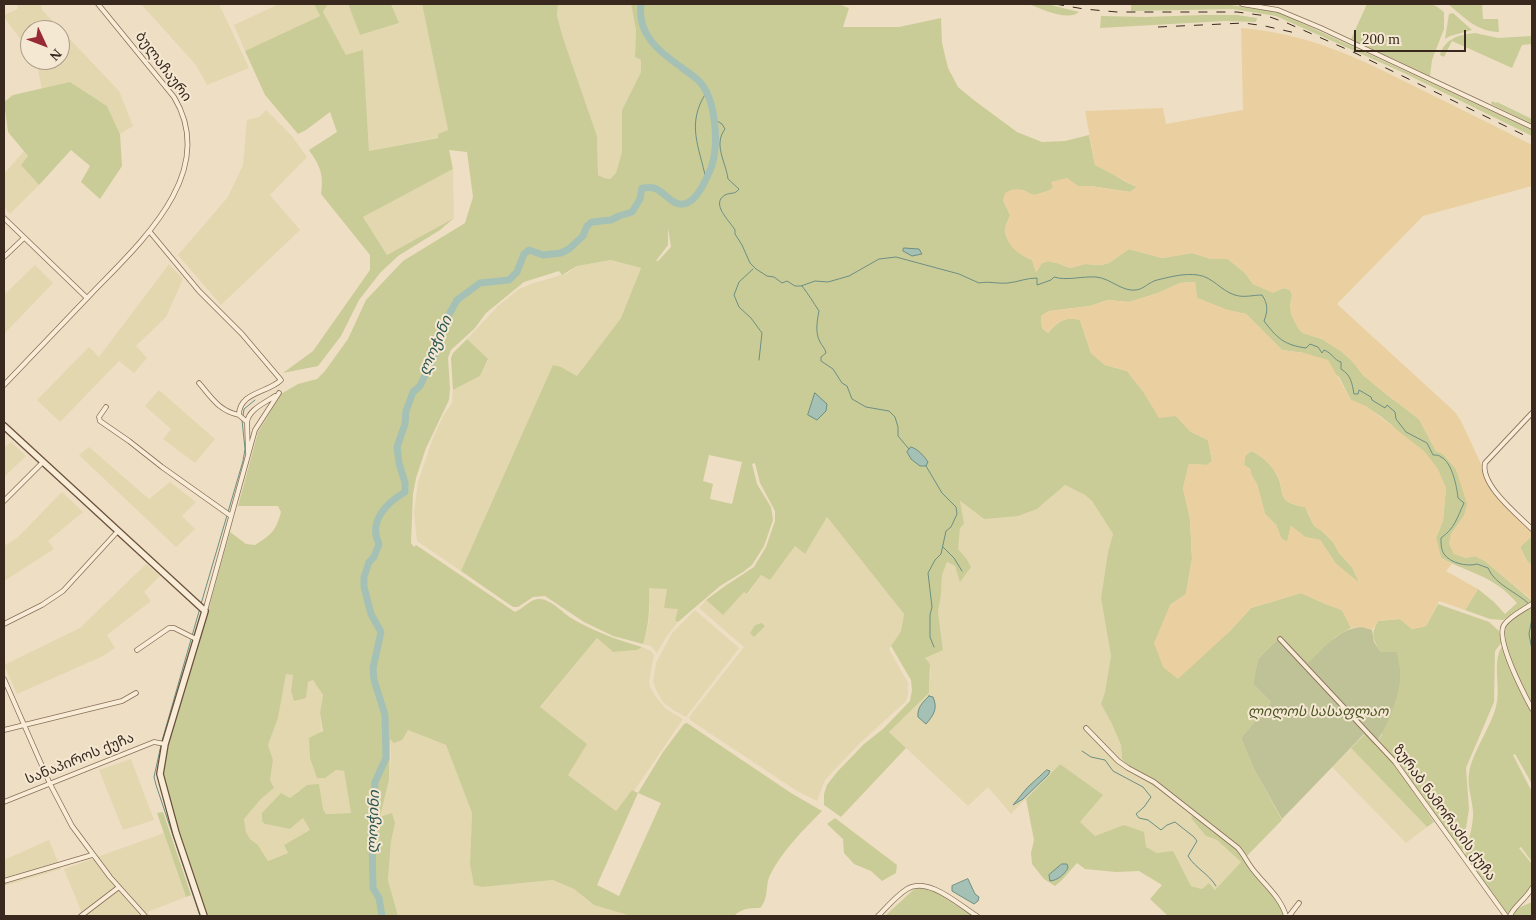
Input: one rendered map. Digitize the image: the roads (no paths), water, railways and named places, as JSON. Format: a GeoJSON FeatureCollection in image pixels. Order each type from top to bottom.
{"type":"FeatureCollection","features":[{"type":"Feature","properties":{"kind":"street","name":"ბულაჩაური"},"geometry":{"type":"LineString","coordinates":[[4,385],[150,232],[171,200],[179,184],[184,166],[188,147],[188,129],[183,112],[174,97],[98,4]]}},
{"type":"Feature","properties":{"kind":"street"},"geometry":{"type":"LineString","coordinates":[[1242,4],[1287,13],[1532,127]]}},
{"type":"Feature","properties":{"kind":"street"},"geometry":{"type":"LineString","coordinates":[[4,218],[87,298]]}},
{"type":"Feature","properties":{"kind":"street"},"geometry":{"type":"LineString","coordinates":[[150,232],[199,291],[242,334],[281,380],[274,386],[246,399],[239,408],[239,415]]}},
{"type":"Feature","properties":{"kind":"street"},"geometry":{"type":"LineString","coordinates":[[4,257],[24,238]]}},
{"type":"Feature","properties":{"kind":"street"},"geometry":{"type":"LineString","coordinates":[[199,383],[221,408],[227,412],[239,415],[247,422]]}},
{"type":"Feature","properties":{"kind":"street"},"geometry":{"type":"LineString","coordinates":[[204,916],[160,782],[160,766],[255,430],[279,393],[251,412],[248,417],[248,453]]}},
{"type":"Feature","properties":{"kind":"street"},"geometry":{"type":"LineString","coordinates":[[106,408],[99,418],[100,421],[231,516]]}},
{"type":"Feature","properties":{"kind":"street"},"geometry":{"type":"LineString","coordinates":[[1532,413],[1484,466],[1489,481],[1499,497],[1532,530]]}},
{"type":"Feature","properties":{"kind":"street"},"geometry":{"type":"LineString","coordinates":[[4,426],[204,611]]}},
{"type":"Feature","properties":{"kind":"street"},"geometry":{"type":"LineString","coordinates":[[4,501],[42,463]]}},
{"type":"Feature","properties":{"kind":"street"},"geometry":{"type":"LineString","coordinates":[[4,624],[42,605],[63,591],[118,531]]}},
{"type":"Feature","properties":{"kind":"street"},"geometry":{"type":"LineString","coordinates":[[1532,604],[1507,621],[1501,633],[1511,669],[1532,709]]}},
{"type":"Feature","properties":{"kind":"street"},"geometry":{"type":"LineString","coordinates":[[137,650],[169,628],[174,628],[196,639]]}},
{"type":"Feature","properties":{"kind":"street","name":"ზურაბ ნამორაძის ქუჩა"},"geometry":{"type":"LineString","coordinates":[[1280,639],[1394,762],[1506,916]]}},
{"type":"Feature","properties":{"kind":"street"},"geometry":{"type":"LineString","coordinates":[[4,679],[50,784],[72,826],[92,855],[145,916]]}},
{"type":"Feature","properties":{"kind":"street"},"geometry":{"type":"LineString","coordinates":[[4,730],[122,701],[136,692]]}},
{"type":"Feature","properties":{"kind":"street"},"geometry":{"type":"LineString","coordinates":[[1086,728],[1123,764],[1154,782],[1238,848],[1257,875],[1278,898],[1288,916],[1299,903]]}},
{"type":"Feature","properties":{"kind":"street","name":"სანაპიროს ქუჩა"},"geometry":{"type":"LineString","coordinates":[[4,802],[154,742],[165,744]]}},
{"type":"Feature","properties":{"kind":"street"},"geometry":{"type":"LineString","coordinates":[[4,881],[92,855]]}},
{"type":"Feature","properties":{"kind":"street"},"geometry":{"type":"LineString","coordinates":[[878,916],[908,888],[917,886],[935,889],[977,916]]}},
{"type":"Feature","properties":{"kind":"street"},"geometry":{"type":"LineString","coordinates":[[81,916],[119,887]]}},
{"type":"Feature","properties":{"kind":"street"},"geometry":{"type":"LineString","coordinates":[[1510,916],[1532,888]]}},
{"type":"Feature","properties":{"kind":"waterway","name":"ლოჭინი"},"geometry":{"type":"LineString","coordinates":[[382,916],[379,898],[373,888],[372,839],[375,782],[386,758],[385,715],[374,680],[373,668],[381,632],[371,614],[364,587],[364,577],[369,562],[374,557],[379,544],[376,536],[377,521],[386,507],[405,492],[405,483],[399,463],[397,447],[405,424],[406,411],[413,392],[420,386],[440,344],[441,329],[457,300],[480,283],[509,280],[517,272],[524,254],[529,250],[543,255],[561,253],[569,249],[583,236],[587,226],[592,222],[611,220],[632,212],[640,199],[642,188],[654,188],[662,192],[673,202],[682,204],[691,201],[703,186],[715,152],[715,125],[710,100],[699,81],[664,55],[651,41],[642,24],[641,4]]}},
{"type":"Feature","properties":{"kind":"waterway"},"geometry":{"type":"LineString","coordinates":[[706,93],[700,104],[695,125],[706,179]]}},
{"type":"Feature","properties":{"kind":"waterway"},"geometry":{"type":"LineString","coordinates":[[714,119],[722,124],[725,129],[720,141],[721,154],[728,179],[739,189],[734,193],[725,195],[721,199],[720,208],[735,230],[735,234],[750,263],[767,276],[774,277],[782,283],[787,281],[795,286],[801,286],[815,281],[828,282],[849,276],[879,259],[896,257],[959,274],[979,283],[1008,283],[1037,278],[1037,285],[1054,277],[1064,279],[1096,277],[1126,289],[1136,290],[1157,280],[1177,276],[1198,275],[1208,278],[1225,290],[1238,296],[1262,295],[1267,308],[1264,321],[1277,336],[1292,345],[1306,348],[1310,344],[1318,347],[1322,353],[1324,350],[1329,353],[1341,362],[1341,369],[1349,377],[1354,394],[1358,394],[1359,390],[1385,408],[1387,405],[1395,412],[1396,419],[1406,432],[1427,443],[1433,455],[1440,456],[1448,464],[1455,482],[1458,498],[1464,503],[1453,526],[1441,538],[1444,554],[1450,560],[1459,564],[1477,564],[1488,568],[1501,584],[1529,604]]}},
{"type":"Feature","properties":{"kind":"waterway"},"geometry":{"type":"LineString","coordinates":[[753,269],[739,282],[734,295],[739,307],[751,318],[762,333],[759,360]]}},
{"type":"Feature","properties":{"kind":"waterway"},"geometry":{"type":"LineString","coordinates":[[802,286],[819,311],[817,335],[826,353],[821,357],[821,361],[833,369],[842,383],[847,386],[852,399],[866,407],[889,411],[895,417],[898,436],[909,449]]}},
{"type":"Feature","properties":{"kind":"waterway"},"geometry":{"type":"LineString","coordinates":[[243,416],[244,409],[255,400]]}},
{"type":"Feature","properties":{"kind":"waterway"},"geometry":{"type":"LineString","coordinates":[[201,604],[243,461],[245,449],[242,420]]}},
{"type":"Feature","properties":{"kind":"waterway"},"geometry":{"type":"LineString","coordinates":[[926,466],[942,493],[956,507],[957,514],[951,527],[946,531],[941,554],[935,560],[928,573],[932,607],[930,637],[934,647]]}},
{"type":"Feature","properties":{"kind":"waterway"},"geometry":{"type":"LineString","coordinates":[[943,547],[954,558],[962,571]]}},
{"type":"Feature","properties":{"kind":"waterway"},"geometry":{"type":"LineString","coordinates":[[162,741],[200,608]]}},
{"type":"Feature","properties":{"kind":"waterway"},"geometry":{"type":"LineString","coordinates":[[1532,618],[1529,634],[1532,650]]}},
{"type":"Feature","properties":{"kind":"waterway"},"geometry":{"type":"LineString","coordinates":[[161,745],[154,777],[200,916]]}},
{"type":"Feature","properties":{"kind":"waterway"},"geometry":{"type":"LineString","coordinates":[[1082,751],[1091,757],[1105,760],[1113,771],[1143,787],[1151,797],[1136,814],[1139,818],[1148,820],[1161,830],[1175,822],[1194,837],[1197,841],[1188,856],[1216,886]]}},
{"type":"Feature","properties":{"kind":"railway"},"geometry":{"type":"LineString","coordinates":[[1055,4],[1117,12],[1237,12],[1267,16],[1353,52],[1532,139]]}},
{"type":"Feature","properties":{"kind":"railway"},"geometry":{"type":"LineString","coordinates":[[1158,27],[1244,23],[1300,34]]}},
{"type":"Feature","properties":{"kind":"park label","name":"ლილოს სასაფლაო"},"geometry":{"type":"Point","coordinates":[1318,712]}}]}
